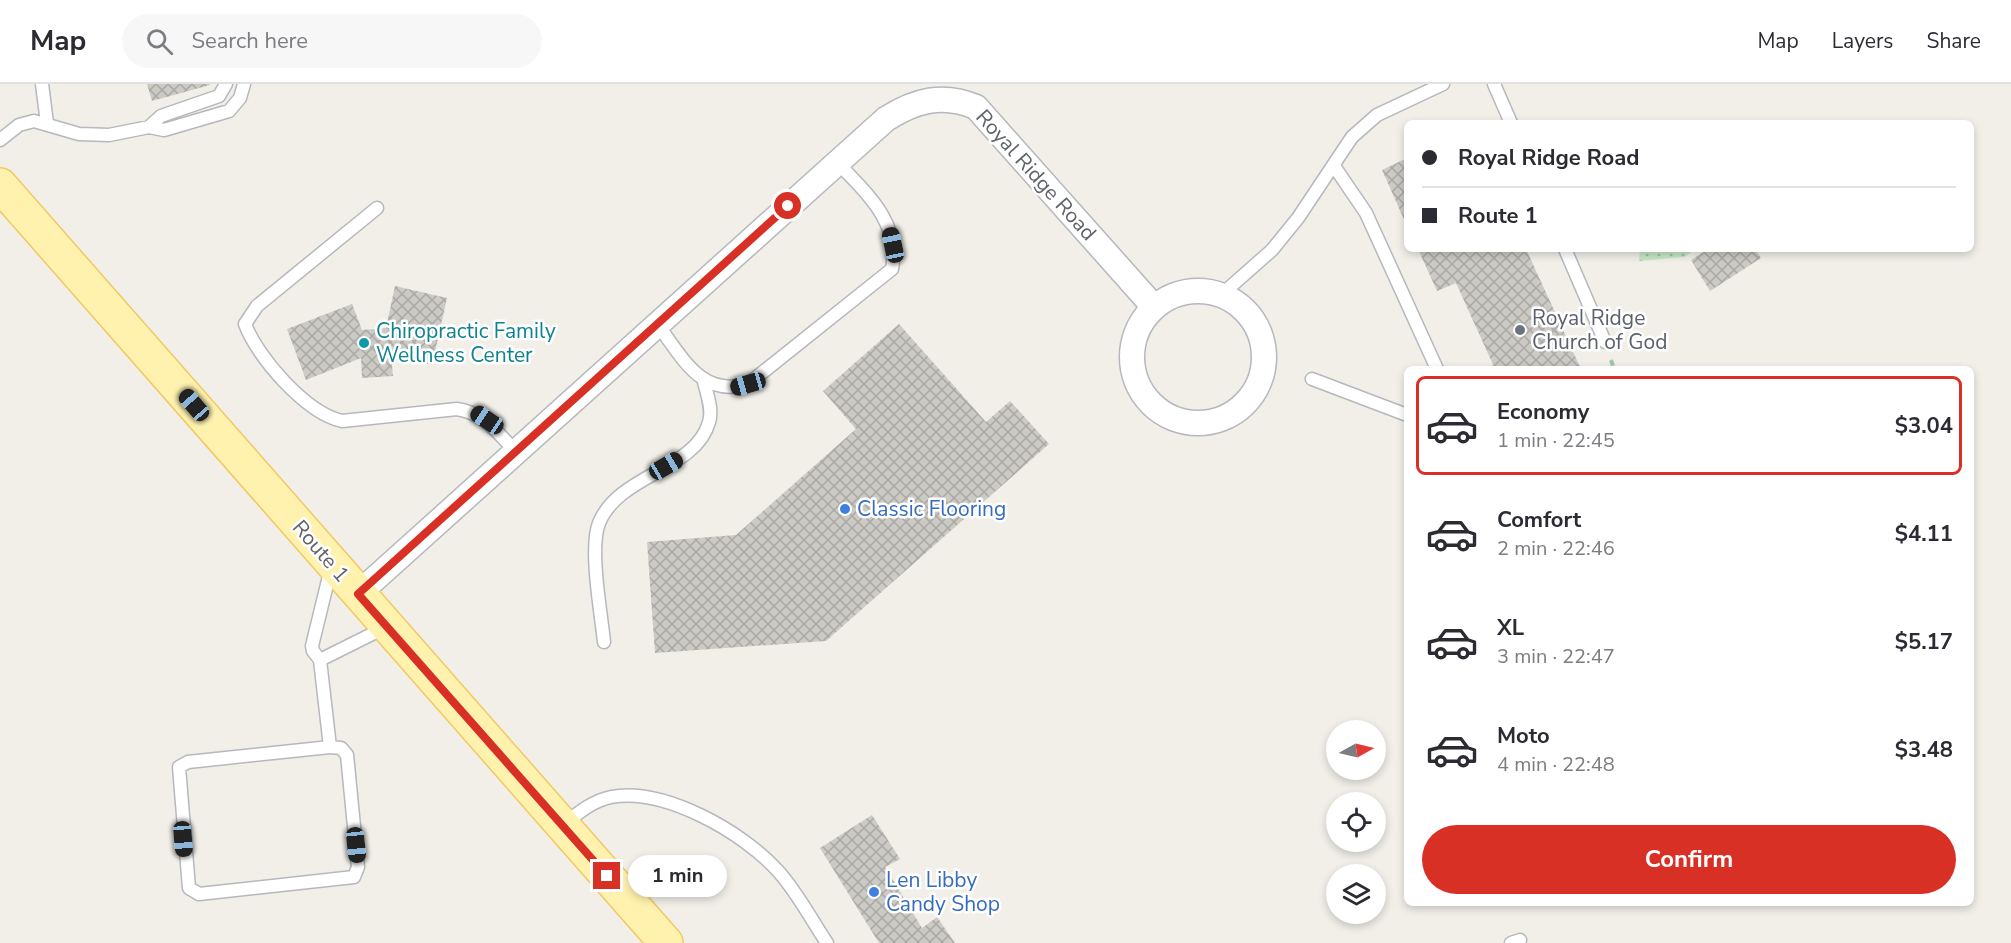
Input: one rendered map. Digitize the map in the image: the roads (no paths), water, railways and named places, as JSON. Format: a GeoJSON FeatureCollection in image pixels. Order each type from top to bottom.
{"type":"FeatureCollection","features":[{"type":"Feature","properties":{"kind":"main road","name":"Route 1"},"geometry":{"type":"LineString","coordinates":[[0,185],[666,943]]}},
{"type":"Feature","properties":{"kind":"street","name":"Royal Ridge Road"},"geometry":{"type":"LineString","coordinates":[[358,594],[837,162],[886,119],[915,102],[959,100],[976,107],[1154,307]]}},
{"type":"Feature","properties":{"kind":"street"},"geometry":{"type":"LineString","coordinates":[[1199,291],[1221,295],[1242,308],[1254,323],[1261,341],[1264,360],[1259,381],[1248,400],[1232,414],[1211,422],[1190,422],[1169,416],[1151,404],[1139,386],[1132,366],[1133,344],[1140,324],[1154,307],[1180,293],[1199,291]]}},
{"type":"Feature","properties":{"kind":"lane"},"geometry":{"type":"LineString","coordinates":[[42,84],[47,123]]}},
{"type":"Feature","properties":{"kind":"lane"},"geometry":{"type":"LineString","coordinates":[[149,127],[161,116],[219,96],[226,84]]}},
{"type":"Feature","properties":{"kind":"lane"},"geometry":{"type":"LineString","coordinates":[[0,140],[19,125],[34,121],[79,134],[109,135],[149,127],[164,130],[229,111],[240,98],[244,84]]}},
{"type":"Feature","properties":{"kind":"lane"},"geometry":{"type":"LineString","coordinates":[[1221,295],[1272,250],[1334,166],[1352,136],[1377,115],[1443,84]]}},
{"type":"Feature","properties":{"kind":"lane"},"geometry":{"type":"LineString","coordinates":[[1494,84],[1510,120]]}},
{"type":"Feature","properties":{"kind":"lane"},"geometry":{"type":"LineString","coordinates":[[657,324],[704,381],[728,387],[748,384],[892,269],[893,245],[882,212],[837,162]]}},
{"type":"Feature","properties":{"kind":"lane"},"geometry":{"type":"LineString","coordinates":[[1334,166],[1366,213],[1436,366]]}},
{"type":"Feature","properties":{"kind":"lane"},"geometry":{"type":"LineString","coordinates":[[377,208],[257,306],[245,324],[250,338],[257,349],[300,396],[334,419],[342,421],[457,409],[474,411],[487,420],[515,451]]}},
{"type":"Feature","properties":{"kind":"lane"},"geometry":{"type":"LineString","coordinates":[[1566,252],[1605,342]]}},
{"type":"Feature","properties":{"kind":"lane"},"geometry":{"type":"LineString","coordinates":[[1312,379],[1404,414]]}},
{"type":"Feature","properties":{"kind":"lane"},"geometry":{"type":"LineString","coordinates":[[604,642],[595,546],[600,520],[616,498],[631,486],[687,453],[704,435],[710,421],[704,381]]}},
{"type":"Feature","properties":{"kind":"lane"},"geometry":{"type":"LineString","coordinates":[[330,747],[320,660],[313,651],[312,645],[332,563]]}},
{"type":"Feature","properties":{"kind":"lane"},"geometry":{"type":"LineString","coordinates":[[320,660],[387,627]]}},
{"type":"Feature","properties":{"kind":"lane"},"geometry":{"type":"LineString","coordinates":[[330,747],[341,748],[347,755],[358,867],[354,877],[200,894],[189,888],[177,773],[182,763],[330,747]]}},
{"type":"Feature","properties":{"kind":"lane"},"geometry":{"type":"LineString","coordinates":[[562,825],[596,801],[619,796],[650,800],[697,813],[730,831],[768,860],[785,878],[827,943]]}},
{"type":"Feature","properties":{"kind":"place","name":"Royal Ridge Church of God"},"geometry":{"type":"Point","coordinates":[1520,330]}},
{"type":"Feature","properties":{"kind":"place","name":"Chiropractic Family Wellness Center"},"geometry":{"type":"Point","coordinates":[364,343]}},
{"type":"Feature","properties":{"kind":"place","name":"Classic Flooring"},"geometry":{"type":"Point","coordinates":[845,509]}},
{"type":"Feature","properties":{"kind":"place","name":"Len Libby Candy Shop"},"geometry":{"type":"Point","coordinates":[874,892]}}]}
